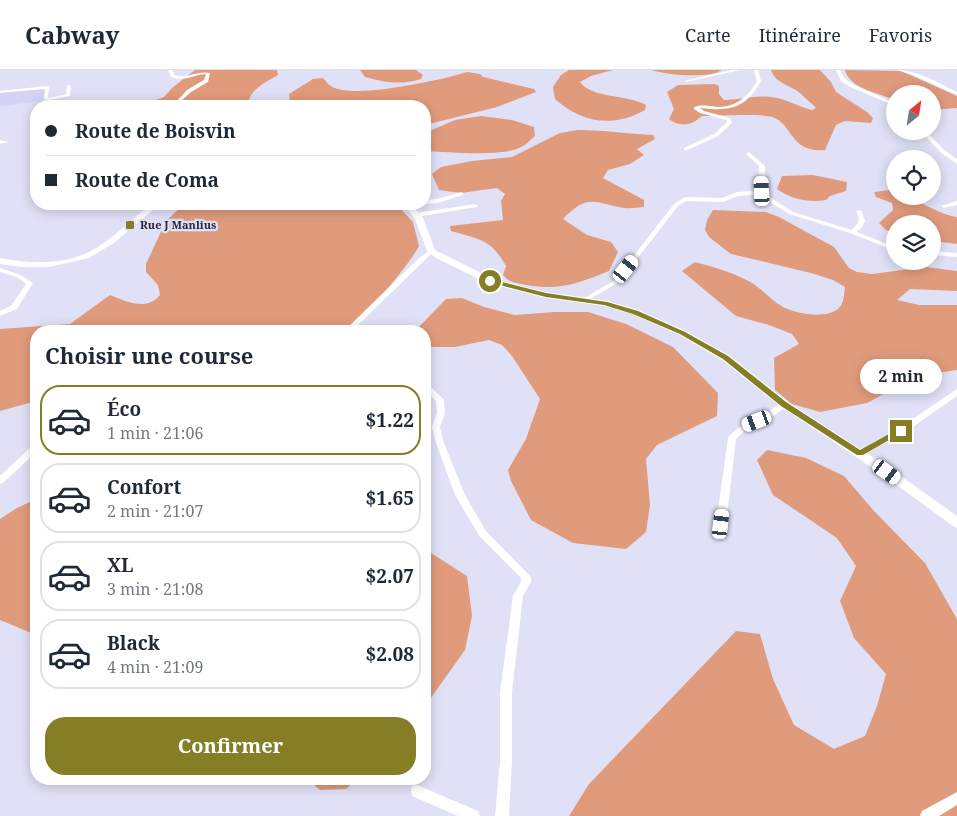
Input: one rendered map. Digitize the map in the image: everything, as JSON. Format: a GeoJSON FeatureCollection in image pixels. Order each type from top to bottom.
{"type":"FeatureCollection","features":[{"type":"Feature","properties":{"kind":"main road"},"geometry":{"type":"LineString","coordinates":[[0,261],[9,263],[49,263],[70,261],[93,254],[148,210]]}},
{"type":"Feature","properties":{"kind":"main road"},"geometry":{"type":"LineString","coordinates":[[415,210],[431,251],[490,281],[546,295],[585,300],[635,312],[683,333],[726,358],[784,404],[860,453],[957,524]]}},
{"type":"Feature","properties":{"kind":"street"},"geometry":{"type":"LineString","coordinates":[[170,70],[173,76],[181,79],[203,72],[208,73],[206,81],[189,91],[180,100]]}},
{"type":"Feature","properties":{"kind":"street"},"geometry":{"type":"LineString","coordinates":[[686,81],[738,70]]}},
{"type":"Feature","properties":{"kind":"street"},"geometry":{"type":"LineString","coordinates":[[686,149],[716,135],[730,122],[728,119],[702,112],[696,108],[702,106],[725,107],[742,102],[751,96],[759,82],[756,70]]}},
{"type":"Feature","properties":{"kind":"street"},"geometry":{"type":"LineString","coordinates":[[838,70],[843,80],[852,86],[886,101]]}},
{"type":"Feature","properties":{"kind":"street"},"geometry":{"type":"LineString","coordinates":[[899,70],[915,74],[957,94]]}},
{"type":"Feature","properties":{"kind":"street"},"geometry":{"type":"LineString","coordinates":[[0,92],[47,87],[46,98],[48,99],[68,95],[69,86]]}},
{"type":"Feature","properties":{"kind":"street"},"geometry":{"type":"LineString","coordinates":[[931,140],[957,162]]}},
{"type":"Feature","properties":{"kind":"street"},"geometry":{"type":"LineString","coordinates":[[749,154],[762,166],[762,191],[760,195]]}},
{"type":"Feature","properties":{"kind":"street"},"geometry":{"type":"LineString","coordinates":[[585,300],[617,281],[676,205],[686,199],[723,200],[737,194],[752,193],[766,197],[791,213],[852,232],[886,245]]}},
{"type":"Feature","properties":{"kind":"street"},"geometry":{"type":"LineString","coordinates":[[431,202],[461,194]]}},
{"type":"Feature","properties":{"kind":"street"},"geometry":{"type":"LineString","coordinates":[[944,206],[957,203]]}},
{"type":"Feature","properties":{"kind":"street"},"geometry":{"type":"LineString","coordinates":[[431,207],[475,206]]}},
{"type":"Feature","properties":{"kind":"street"},"geometry":{"type":"LineString","coordinates":[[852,232],[861,227],[863,222],[859,211]]}},
{"type":"Feature","properties":{"kind":"street"},"geometry":{"type":"LineString","coordinates":[[355,325],[374,309],[412,266],[431,251]]}},
{"type":"Feature","properties":{"kind":"street"},"geometry":{"type":"LineString","coordinates":[[941,253],[957,254]]}},
{"type":"Feature","properties":{"kind":"street"},"geometry":{"type":"LineString","coordinates":[[0,270],[19,276],[30,283],[14,306],[0,314]]}},
{"type":"Feature","properties":{"kind":"street"},"geometry":{"type":"LineString","coordinates":[[431,392],[440,400],[441,413],[436,427],[440,444],[460,495],[483,534],[526,577],[526,582],[518,596],[506,692],[506,761],[502,816]]}},
{"type":"Feature","properties":{"kind":"street"},"geometry":{"type":"LineString","coordinates":[[860,453],[901,431],[957,392]]}},
{"type":"Feature","properties":{"kind":"street"},"geometry":{"type":"LineString","coordinates":[[721,524],[732,438],[738,430],[747,424],[766,417],[784,404]]}},
{"type":"Feature","properties":{"kind":"street"},"geometry":{"type":"LineString","coordinates":[[0,481],[30,453]]}},
{"type":"Feature","properties":{"kind":"street"},"geometry":{"type":"LineString","coordinates":[[417,791],[473,816]]}},
{"type":"Feature","properties":{"kind":"street"},"geometry":{"type":"LineString","coordinates":[[927,816],[957,798]]}},
{"type":"Feature","properties":{"kind":"shaded area"},"geometry":{"type":"Polygon","coordinates":[[[195,70],[277,70],[278,75],[254,91],[249,100],[156,100],[164,97],[172,88],[195,70]]]}},
{"type":"Feature","properties":{"kind":"shaded area"},"geometry":{"type":"Polygon","coordinates":[[[360,70],[416,70],[423,75],[421,79],[407,82],[379,81],[365,77],[360,70]]]}},
{"type":"Feature","properties":{"kind":"shaded area"},"geometry":{"type":"Polygon","coordinates":[[[569,70],[613,70],[591,76],[580,82],[601,94],[629,99],[646,105],[645,110],[633,116],[610,121],[587,118],[576,113],[555,99],[553,87],[561,75],[569,70]]]}},
{"type":"Feature","properties":{"kind":"shaded area"},"geometry":{"type":"Polygon","coordinates":[[[651,70],[722,70],[716,73],[698,75],[677,75],[651,70]]]}},
{"type":"Feature","properties":{"kind":"shaded area"},"geometry":{"type":"Polygon","coordinates":[[[771,70],[820,70],[831,82],[836,92],[873,118],[871,123],[845,121],[836,125],[825,150],[813,150],[804,147],[779,120],[772,117],[748,115],[702,116],[694,122],[686,124],[678,124],[669,119],[674,109],[667,92],[678,85],[715,84],[719,86],[719,94],[724,100],[771,97],[812,110],[816,108],[796,90],[776,78],[771,70]]]}},
{"type":"Feature","properties":{"kind":"shaded area"},"geometry":{"type":"Polygon","coordinates":[[[845,70],[901,71],[932,85],[886,85],[886,97],[859,86],[848,76],[845,70]]]}},
{"type":"Feature","properties":{"kind":"shaded area"},"geometry":{"type":"Polygon","coordinates":[[[467,72],[534,89],[536,92],[497,107],[431,124],[431,100],[290,100],[289,94],[313,79],[323,78],[332,87],[347,91],[401,87],[467,72]]]}},
{"type":"Feature","properties":{"kind":"shaded area"},"geometry":{"type":"Polygon","coordinates":[[[46,88],[43,100],[30,100],[30,103],[0,106],[0,92],[46,88]]]}},
{"type":"Feature","properties":{"kind":"shaded area"},"geometry":{"type":"Polygon","coordinates":[[[941,89],[957,96],[957,108],[941,109],[941,89]]]}},
{"type":"Feature","properties":{"kind":"shaded area"},"geometry":{"type":"Polygon","coordinates":[[[481,116],[512,120],[534,127],[535,136],[521,147],[510,151],[473,153],[431,151],[431,130],[455,120],[481,116]]]}},
{"type":"Feature","properties":{"kind":"shaded area"},"geometry":{"type":"Polygon","coordinates":[[[578,130],[653,135],[655,139],[637,149],[644,155],[630,164],[608,170],[603,178],[644,200],[644,207],[627,208],[598,202],[585,203],[563,219],[587,235],[611,242],[618,252],[609,271],[579,282],[560,286],[539,287],[511,281],[503,275],[506,266],[495,250],[477,238],[451,231],[450,226],[503,220],[501,201],[505,194],[497,188],[461,193],[439,190],[432,174],[441,167],[472,161],[512,157],[560,133],[578,130]]]}},
{"type":"Feature","properties":{"kind":"shaded area"},"geometry":{"type":"Polygon","coordinates":[[[813,175],[847,182],[846,191],[830,196],[826,200],[813,201],[794,198],[777,189],[782,176],[813,175]]]}},
{"type":"Feature","properties":{"kind":"shaded area"},"geometry":{"type":"Polygon","coordinates":[[[886,190],[886,201],[876,197],[874,192],[886,190]]]}},
{"type":"Feature","properties":{"kind":"shaded area"},"geometry":{"type":"Polygon","coordinates":[[[892,205],[925,205],[957,217],[957,244],[941,242],[941,215],[888,215],[893,210],[892,205]]]}},
{"type":"Feature","properties":{"kind":"shaded area"},"geometry":{"type":"Polygon","coordinates":[[[178,210],[402,210],[413,222],[419,246],[405,267],[384,292],[352,325],[56,325],[70,324],[110,295],[136,304],[142,304],[149,303],[160,295],[158,285],[146,272],[146,264],[166,221],[178,210]]]}},
{"type":"Feature","properties":{"kind":"shaded area"},"geometry":{"type":"Polygon","coordinates":[[[713,210],[766,212],[779,217],[834,247],[849,268],[857,272],[872,274],[903,270],[941,269],[957,271],[957,291],[910,289],[897,300],[919,305],[957,305],[957,370],[916,376],[867,403],[820,412],[792,404],[775,390],[774,358],[799,344],[792,334],[769,325],[736,316],[682,271],[695,262],[724,271],[752,283],[783,307],[796,312],[819,315],[832,312],[840,307],[843,302],[845,287],[833,280],[811,273],[731,254],[709,237],[705,230],[707,220],[713,210]]]}},
{"type":"Feature","properties":{"kind":"shaded area"},"geometry":{"type":"Polygon","coordinates":[[[886,216],[886,230],[879,223],[886,216]]]}},
{"type":"Feature","properties":{"kind":"shaded area"},"geometry":{"type":"Polygon","coordinates":[[[462,298],[484,307],[515,315],[588,312],[626,324],[673,347],[718,393],[717,416],[657,445],[646,459],[650,505],[646,532],[626,549],[573,543],[531,520],[511,481],[508,470],[526,439],[540,399],[512,356],[502,345],[489,340],[455,347],[431,347],[431,325],[421,325],[446,299],[462,298]]]}},
{"type":"Feature","properties":{"kind":"shaded area"},"geometry":{"type":"Polygon","coordinates":[[[30,327],[30,403],[0,411],[0,329],[30,327]]]}},
{"type":"Feature","properties":{"kind":"shaded area"},"geometry":{"type":"Polygon","coordinates":[[[767,450],[806,458],[844,476],[874,511],[925,563],[957,619],[957,816],[569,816],[589,784],[736,631],[760,634],[773,679],[794,725],[834,749],[865,736],[877,706],[886,674],[854,638],[840,601],[856,566],[837,538],[773,495],[757,460],[767,450]]]}},
{"type":"Feature","properties":{"kind":"shaded area"},"geometry":{"type":"Polygon","coordinates":[[[30,502],[30,632],[0,620],[0,519],[30,502]]]}},
{"type":"Feature","properties":{"kind":"shaded area"},"geometry":{"type":"Polygon","coordinates":[[[431,553],[467,576],[472,616],[465,650],[431,698],[431,553]]]}},
{"type":"Feature","properties":{"kind":"shaded area"},"geometry":{"type":"Polygon","coordinates":[[[314,785],[350,785],[346,789],[320,790],[314,785]]]}},
{"type":"Feature","properties":{"kind":"place","name":"Rue J Manlius"},"geometry":{"type":"Point","coordinates":[130,225]}},
{"type":"Feature","properties":{"kind":"route"},"geometry":{"type":"LineString","coordinates":[[490,281],[546,295],[585,300],[635,312],[683,333],[726,358],[784,404],[860,453],[901,431]]}}]}
